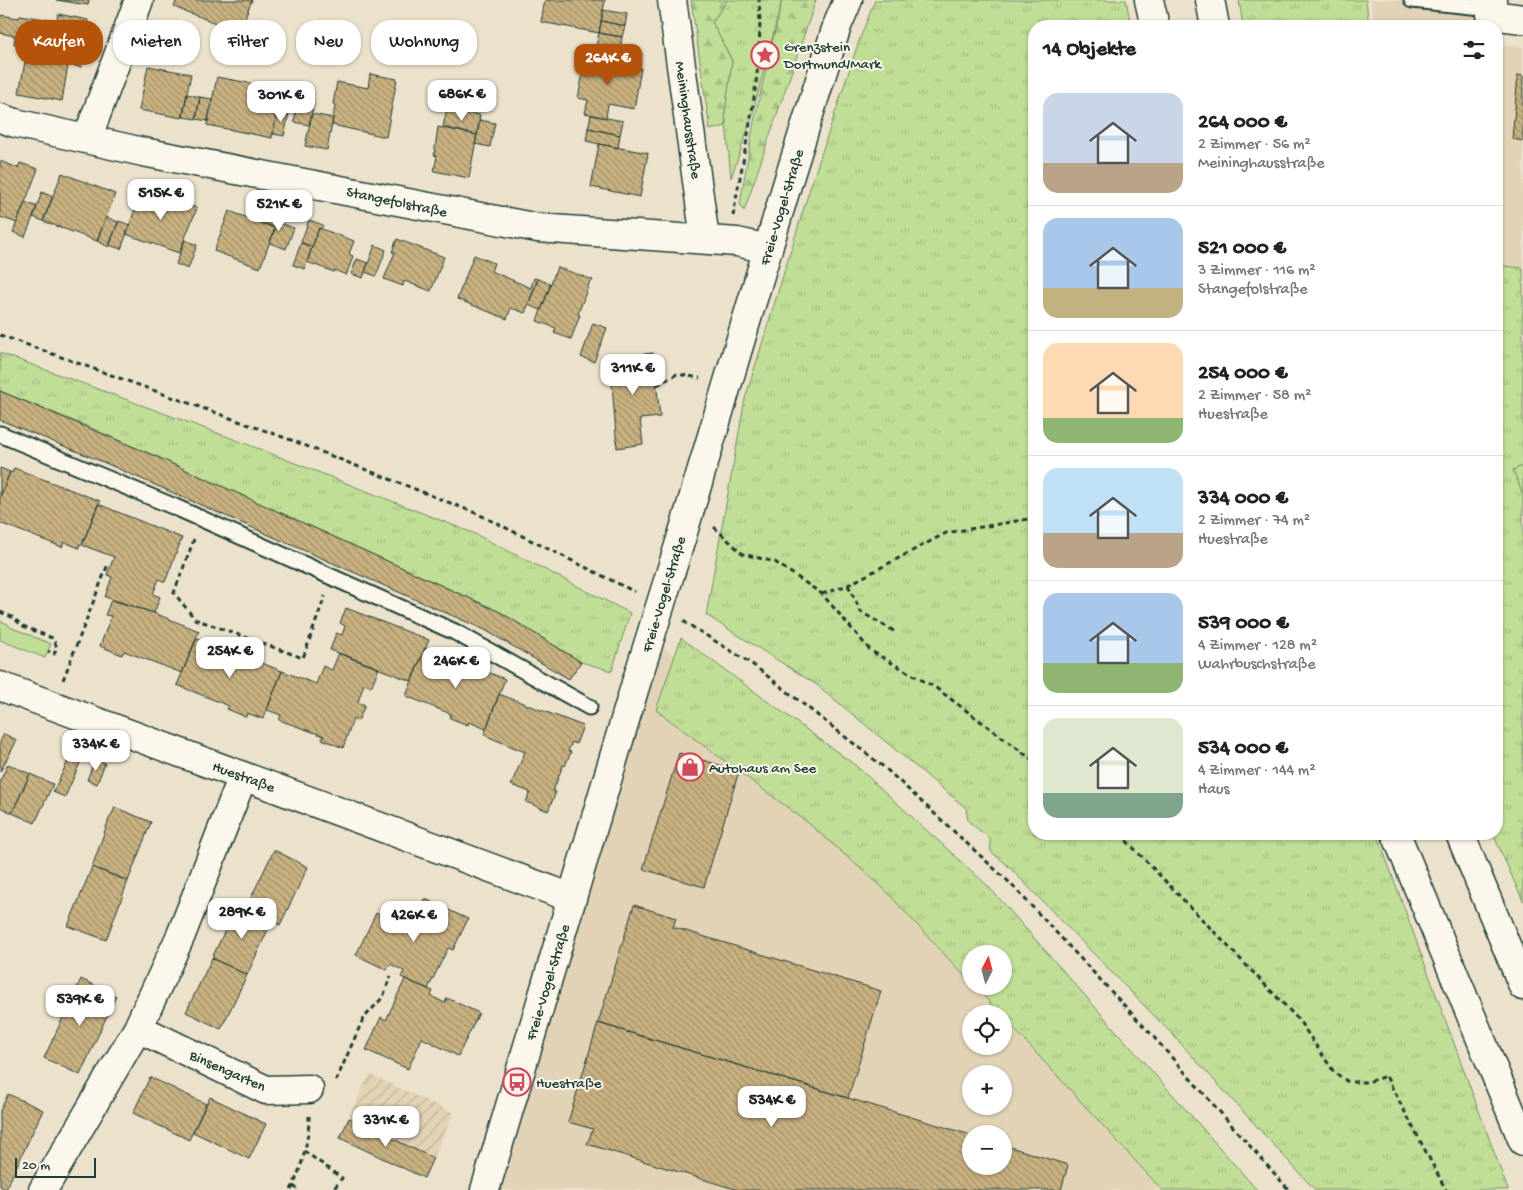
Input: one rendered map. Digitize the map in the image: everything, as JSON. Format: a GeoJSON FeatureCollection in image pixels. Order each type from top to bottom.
{"type":"FeatureCollection","features":[{"type":"Feature","properties":{"kind":"main road"},"geometry":{"type":"LineString","coordinates":[[87,139],[139,0]]}},
{"type":"Feature","properties":{"kind":"main road","name":"Meininghausstraße"},"geometry":{"type":"LineString","coordinates":[[672,0],[705,239]]}},
{"type":"Feature","properties":{"kind":"main road","name":"Freie-Vogel-Straße"},"geometry":{"type":"LineString","coordinates":[[485,1190],[768,248],[837,26],[848,0]]}},
{"type":"Feature","properties":{"kind":"main road"},"geometry":{"type":"LineString","coordinates":[[1150,0],[1154,20]]}},
{"type":"Feature","properties":{"kind":"main road"},"geometry":{"type":"LineString","coordinates":[[1210,0],[1214,20]]}},
{"type":"Feature","properties":{"kind":"main road"},"geometry":{"type":"LineString","coordinates":[[1492,4],[1491,15],[1523,19]]}},
{"type":"Feature","properties":{"kind":"main road","name":"Stangefolstraße"},"geometry":{"type":"LineString","coordinates":[[0,118],[143,152],[538,228],[705,239],[737,242],[768,248]]}},
{"type":"Feature","properties":{"kind":"main road","name":"Huestraße"},"geometry":{"type":"LineString","coordinates":[[0,686],[572,898]]}},
{"type":"Feature","properties":{"kind":"main road"},"geometry":{"type":"LineString","coordinates":[[43,1190],[138,1028],[181,936],[243,776]]}},
{"type":"Feature","properties":{"kind":"main road"},"geometry":{"type":"LineString","coordinates":[[1398,840],[1523,1141]]}},
{"type":"Feature","properties":{"kind":"main road"},"geometry":{"type":"LineString","coordinates":[[1462,840],[1523,986]]}},
{"type":"Feature","properties":{"kind":"main road","name":"Binsengarten"},"geometry":{"type":"LineString","coordinates":[[138,1028],[266,1090],[321,1089]]}},
{"type":"Feature","properties":{"kind":"lane"},"geometry":{"type":"LineString","coordinates":[[1412,0],[1492,4]]}},
{"type":"Feature","properties":{"kind":"lane"},"geometry":{"type":"LineString","coordinates":[[0,434],[202,518],[455,632],[589,706]]}},
{"type":"Feature","properties":{"kind":"path"},"geometry":{"type":"LineString","coordinates":[[736,223],[732,217],[756,85],[759,46],[759,0]]}},
{"type":"Feature","properties":{"kind":"path"},"geometry":{"type":"LineString","coordinates":[[0,335],[291,440],[478,514],[643,596]]}},
{"type":"Feature","properties":{"kind":"path"},"geometry":{"type":"LineString","coordinates":[[657,385],[678,374],[702,379]]}},
{"type":"Feature","properties":{"kind":"path"},"geometry":{"type":"LineString","coordinates":[[202,518],[174,593],[195,619],[303,658],[332,577]]}},
{"type":"Feature","properties":{"kind":"path"},"geometry":{"type":"LineString","coordinates":[[822,594],[848,585],[946,533],[1028,519]]}},
{"type":"Feature","properties":{"kind":"path"},"geometry":{"type":"LineString","coordinates":[[707,526],[713,526],[743,554],[775,562],[822,594],[871,652],[936,688],[1028,757]]}},
{"type":"Feature","properties":{"kind":"path"},"geometry":{"type":"LineString","coordinates":[[53,706],[108,564]]}},
{"type":"Feature","properties":{"kind":"path"},"geometry":{"type":"LineString","coordinates":[[848,585],[861,612],[897,633]]}},
{"type":"Feature","properties":{"kind":"path"},"geometry":{"type":"LineString","coordinates":[[0,612],[12,617],[23,626],[52,638],[57,646],[54,654],[48,652]]}},
{"type":"Feature","properties":{"kind":"path"},"geometry":{"type":"LineString","coordinates":[[682,620],[752,664],[885,768],[1010,883],[1163,1048],[1289,1190]]}},
{"type":"Feature","properties":{"kind":"path"},"geometry":{"type":"LineString","coordinates":[[1126,840],[1298,1019],[1334,1072],[1348,1082],[1368,1082],[1386,1076],[1446,1190]]}},
{"type":"Feature","properties":{"kind":"path"},"geometry":{"type":"LineString","coordinates":[[291,1190],[321,1089],[364,1019],[383,996],[391,976]]}},
{"type":"Feature","properties":{"kind":"path"},"geometry":{"type":"LineString","coordinates":[[304,1151],[342,1178],[333,1190]]}},
{"type":"Feature","properties":{"kind":"path"},"geometry":{"type":"LineString","coordinates":[[293,1186],[299,1190]]}},
{"type":"Feature","properties":{"kind":"shaded area"},"geometry":{"type":"Polygon","coordinates":[[[1371,0],[1508,0],[1486,20],[1373,20],[1371,0]]]}},
{"type":"Feature","properties":{"kind":"shaded area"},"geometry":{"type":"Polygon","coordinates":[[[1503,45],[1523,47],[1523,466],[1503,397],[1503,45]]]}},
{"type":"Feature","properties":{"kind":"shaded area"},"geometry":{"type":"Polygon","coordinates":[[[657,642],[885,819],[998,945],[962,945],[962,995],[1012,995],[1012,960],[1218,1190],[485,1190],[657,642]]]}},
{"type":"Feature","properties":{"kind":"shaded area"},"geometry":{"type":"Polygon","coordinates":[[[369,1074],[454,1113],[424,1178],[340,1138],[369,1074]]]}},
{"type":"Feature","properties":{"kind":"green space"},"geometry":{"type":"Polygon","coordinates":[[[691,0],[727,0],[712,22],[732,61],[725,112],[726,126],[710,130],[691,0]]]}},
{"type":"Feature","properties":{"kind":"green space"},"geometry":{"type":"Polygon","coordinates":[[[727,0],[782,0],[751,120],[731,178],[725,112],[732,61],[712,22],[727,0]]]}},
{"type":"Feature","properties":{"kind":"green space"},"geometry":{"type":"Polygon","coordinates":[[[782,0],[816,0],[744,211],[740,204],[754,121],[782,0]]]}},
{"type":"Feature","properties":{"kind":"green space"},"geometry":{"type":"Polygon","coordinates":[[[875,0],[1126,0],[1130,20],[1028,20],[1028,840],[1379,840],[1508,1190],[1315,1190],[1171,1033],[1005,863],[991,852],[990,839],[968,821],[966,808],[817,685],[706,615],[745,399],[811,185],[859,41],[875,0]]]}},
{"type":"Feature","properties":{"kind":"green space"},"geometry":{"type":"Polygon","coordinates":[[[1239,0],[1366,0],[1368,20],[1242,20],[1239,0]]]}},
{"type":"Feature","properties":{"kind":"green space"},"geometry":{"type":"Polygon","coordinates":[[[1503,266],[1523,268],[1523,466],[1513,470],[1523,494],[1523,901],[1496,840],[1503,840],[1503,266]]]}},
{"type":"Feature","properties":{"kind":"green space"},"geometry":{"type":"Polygon","coordinates":[[[0,353],[239,441],[473,533],[630,613],[612,671],[581,662],[500,612],[89,427],[0,391],[0,353]]]}},
{"type":"Feature","properties":{"kind":"green space"},"geometry":{"type":"Polygon","coordinates":[[[1523,466],[1523,494],[1513,470],[1523,466]]]}},
{"type":"Feature","properties":{"kind":"green space"},"geometry":{"type":"Polygon","coordinates":[[[0,621],[51,644],[45,658],[0,640],[0,621]]]}},
{"type":"Feature","properties":{"kind":"green space"},"geometry":{"type":"Polygon","coordinates":[[[681,638],[855,765],[988,886],[1257,1190],[1162,1190],[1012,1027],[1012,1005],[992,1005],[983,995],[1012,995],[1012,945],[962,945],[962,973],[883,888],[807,822],[656,710],[681,638]]]}},
{"type":"Feature","properties":{"kind":"building"},"geometry":{"type":"Polygon","coordinates":[[[56,0],[89,0],[88,5],[56,0]]]}},
{"type":"Feature","properties":{"kind":"building"},"geometry":{"type":"Polygon","coordinates":[[[177,0],[252,0],[244,20],[210,21],[174,7],[177,0]]]}},
{"type":"Feature","properties":{"kind":"building"},"geometry":{"type":"Polygon","coordinates":[[[545,0],[605,0],[599,33],[541,22],[545,0]]]}},
{"type":"Feature","properties":{"kind":"building"},"geometry":{"type":"Polygon","coordinates":[[[603,10],[627,14],[625,26],[601,21],[603,10]]]}},
{"type":"Feature","properties":{"kind":"building"},"geometry":{"type":"Polygon","coordinates":[[[58,14],[88,20],[57,20],[58,14]]]}},
{"type":"Feature","properties":{"kind":"building"},"geometry":{"type":"Polygon","coordinates":[[[0,15],[19,18],[20,15],[51,20],[15,20],[15,36],[0,33],[0,15]]]}},
{"type":"Feature","properties":{"kind":"building"},"geometry":{"type":"Polygon","coordinates":[[[601,21],[625,26],[622,37],[599,33],[601,21]]]}},
{"type":"Feature","properties":{"kind":"building"},"geometry":{"type":"Polygon","coordinates":[[[599,33],[622,37],[620,50],[596,46],[599,33]]]}},
{"type":"Feature","properties":{"kind":"building"},"geometry":{"type":"Polygon","coordinates":[[[619,49],[642,54],[639,68],[616,64],[619,49]]]}},
{"type":"Feature","properties":{"kind":"building"},"geometry":{"type":"Polygon","coordinates":[[[586,58],[641,68],[634,109],[608,104],[606,118],[585,113],[588,100],[578,98],[586,58]]]}},
{"type":"Feature","properties":{"kind":"building"},"geometry":{"type":"Polygon","coordinates":[[[24,65],[68,65],[62,101],[19,93],[24,65]]]}},
{"type":"Feature","properties":{"kind":"building"},"geometry":{"type":"Polygon","coordinates":[[[148,66],[191,74],[182,118],[139,110],[148,66]]]}},
{"type":"Feature","properties":{"kind":"building"},"geometry":{"type":"Polygon","coordinates":[[[370,74],[397,79],[386,137],[332,125],[337,82],[368,88],[370,74]]]}},
{"type":"Feature","properties":{"kind":"building"},"geometry":{"type":"Polygon","coordinates":[[[1518,75],[1523,76],[1523,141],[1512,139],[1518,75]]]}},
{"type":"Feature","properties":{"kind":"building"},"geometry":{"type":"Polygon","coordinates":[[[217,77],[281,89],[272,138],[207,125],[217,77]]]}},
{"type":"Feature","properties":{"kind":"building"},"geometry":{"type":"Polygon","coordinates":[[[187,94],[200,97],[196,119],[183,117],[187,94]]]}},
{"type":"Feature","properties":{"kind":"building"},"geometry":{"type":"Polygon","coordinates":[[[200,97],[212,99],[208,121],[196,119],[200,97]]]}},
{"type":"Feature","properties":{"kind":"building"},"geometry":{"type":"Polygon","coordinates":[[[298,100],[314,103],[309,125],[294,122],[298,100]]]}},
{"type":"Feature","properties":{"kind":"building"},"geometry":{"type":"Polygon","coordinates":[[[447,109],[480,115],[477,135],[443,127],[447,109]]]}},
{"type":"Feature","properties":{"kind":"building"},"geometry":{"type":"Polygon","coordinates":[[[277,111],[289,113],[284,136],[273,134],[277,111]]]}},
{"type":"Feature","properties":{"kind":"building"},"geometry":{"type":"Polygon","coordinates":[[[312,114],[333,118],[327,150],[305,146],[312,114]]]}},
{"type":"Feature","properties":{"kind":"building"},"geometry":{"type":"Polygon","coordinates":[[[591,115],[623,121],[620,135],[588,128],[591,115]]]}},
{"type":"Feature","properties":{"kind":"building"},"geometry":{"type":"Polygon","coordinates":[[[480,120],[495,123],[490,147],[475,144],[480,120]]]}},
{"type":"Feature","properties":{"kind":"building"},"geometry":{"type":"Polygon","coordinates":[[[438,127],[477,135],[469,178],[434,171],[437,156],[434,155],[438,127]]]}},
{"type":"Feature","properties":{"kind":"building"},"geometry":{"type":"Polygon","coordinates":[[[588,128],[620,135],[618,148],[586,141],[588,128]]]}},
{"type":"Feature","properties":{"kind":"building"},"geometry":{"type":"Polygon","coordinates":[[[599,144],[648,153],[640,197],[591,187],[599,144]]]}},
{"type":"Feature","properties":{"kind":"building"},"geometry":{"type":"Polygon","coordinates":[[[0,161],[18,168],[20,163],[38,169],[17,223],[0,217],[0,161]]]}},
{"type":"Feature","properties":{"kind":"building"},"geometry":{"type":"Polygon","coordinates":[[[62,173],[115,194],[97,241],[43,221],[62,173]]]}},
{"type":"Feature","properties":{"kind":"building"},"geometry":{"type":"Polygon","coordinates":[[[143,188],[197,208],[179,253],[126,234],[143,188]]]}},
{"type":"Feature","properties":{"kind":"building"},"geometry":{"type":"Polygon","coordinates":[[[42,192],[53,197],[43,221],[33,217],[42,192]]]}},
{"type":"Feature","properties":{"kind":"building"},"geometry":{"type":"Polygon","coordinates":[[[25,202],[37,207],[25,237],[13,232],[25,202]]]}},
{"type":"Feature","properties":{"kind":"building"},"geometry":{"type":"Polygon","coordinates":[[[229,211],[275,228],[260,268],[214,251],[229,211]]]}},
{"type":"Feature","properties":{"kind":"building"},"geometry":{"type":"Polygon","coordinates":[[[259,216],[294,228],[286,249],[270,243],[275,228],[257,221],[259,216]]]}},
{"type":"Feature","properties":{"kind":"building"},"geometry":{"type":"Polygon","coordinates":[[[106,217],[118,222],[109,247],[97,241],[106,217]]]}},
{"type":"Feature","properties":{"kind":"building"},"geometry":{"type":"Polygon","coordinates":[[[309,220],[323,225],[321,229],[319,228],[312,247],[301,242],[309,220]]]}},
{"type":"Feature","properties":{"kind":"building"},"geometry":{"type":"Polygon","coordinates":[[[119,221],[130,225],[121,249],[109,245],[119,221]]]}},
{"type":"Feature","properties":{"kind":"building"},"geometry":{"type":"Polygon","coordinates":[[[319,228],[354,241],[349,254],[353,256],[346,276],[334,270],[334,272],[307,262],[319,228]]]}},
{"type":"Feature","properties":{"kind":"building"},"geometry":{"type":"Polygon","coordinates":[[[397,239],[444,257],[431,291],[404,281],[403,286],[384,279],[395,252],[392,252],[397,239]]]}},
{"type":"Feature","properties":{"kind":"building"},"geometry":{"type":"Polygon","coordinates":[[[185,240],[197,245],[188,269],[176,264],[185,240]]]}},
{"type":"Feature","properties":{"kind":"building"},"geometry":{"type":"Polygon","coordinates":[[[301,243],[312,247],[305,269],[293,265],[301,243]]]}},
{"type":"Feature","properties":{"kind":"building"},"geometry":{"type":"Polygon","coordinates":[[[375,245],[386,250],[376,276],[365,272],[375,245]]]}},
{"type":"Feature","properties":{"kind":"building"},"geometry":{"type":"Polygon","coordinates":[[[474,255],[494,263],[491,271],[531,288],[534,278],[538,279],[525,313],[511,308],[507,319],[457,299],[474,255]]]}},
{"type":"Feature","properties":{"kind":"building"},"geometry":{"type":"Polygon","coordinates":[[[357,259],[368,263],[363,278],[351,274],[357,259]]]}},
{"type":"Feature","properties":{"kind":"building"},"geometry":{"type":"Polygon","coordinates":[[[557,267],[593,280],[592,282],[590,281],[571,339],[554,333],[556,328],[537,321],[557,267]]]}},
{"type":"Feature","properties":{"kind":"building"},"geometry":{"type":"Polygon","coordinates":[[[538,279],[551,284],[541,310],[528,305],[538,279]]]}},
{"type":"Feature","properties":{"kind":"building"},"geometry":{"type":"Polygon","coordinates":[[[593,323],[607,328],[594,362],[581,357],[593,323]]]}},
{"type":"Feature","properties":{"kind":"building"},"geometry":{"type":"Polygon","coordinates":[[[653,353],[660,417],[640,419],[643,444],[617,448],[610,358],[653,353]]]}},
{"type":"Feature","properties":{"kind":"building"},"geometry":{"type":"Polygon","coordinates":[[[0,391],[153,455],[500,612],[581,662],[569,679],[485,630],[103,462],[0,420],[0,391]]]}},
{"type":"Feature","properties":{"kind":"building"},"geometry":{"type":"Polygon","coordinates":[[[0,468],[10,472],[0,497],[0,468]]]}},
{"type":"Feature","properties":{"kind":"building"},"geometry":{"type":"Polygon","coordinates":[[[14,468],[100,501],[82,545],[79,544],[79,548],[64,542],[62,547],[0,523],[0,497],[10,472],[12,473],[14,468]]]}},
{"type":"Feature","properties":{"kind":"building"},"geometry":{"type":"Polygon","coordinates":[[[98,504],[182,538],[165,582],[159,579],[153,594],[160,597],[154,613],[105,597],[112,577],[107,575],[114,557],[82,545],[98,504]]]}},
{"type":"Feature","properties":{"kind":"building"},"geometry":{"type":"Polygon","coordinates":[[[111,600],[154,613],[199,631],[182,673],[124,651],[122,655],[100,646],[111,616],[105,615],[111,600]]]}},
{"type":"Feature","properties":{"kind":"building"},"geometry":{"type":"Polygon","coordinates":[[[346,608],[429,640],[411,681],[330,650],[336,633],[342,635],[345,626],[340,623],[346,608]]]}},
{"type":"Feature","properties":{"kind":"building"},"geometry":{"type":"Polygon","coordinates":[[[197,638],[282,671],[263,719],[247,713],[246,717],[227,709],[229,706],[177,685],[197,638]]]}},
{"type":"Feature","properties":{"kind":"building"},"geometry":{"type":"Polygon","coordinates":[[[425,648],[505,679],[486,729],[469,722],[468,725],[450,718],[451,714],[406,696],[425,648]]]}},
{"type":"Feature","properties":{"kind":"building"},"geometry":{"type":"Polygon","coordinates":[[[339,653],[379,668],[371,687],[364,684],[358,702],[365,705],[358,721],[353,719],[343,748],[322,739],[324,736],[279,720],[281,715],[267,710],[282,671],[316,684],[323,666],[332,670],[339,653]]]}},
{"type":"Feature","properties":{"kind":"building"},"geometry":{"type":"Polygon","coordinates":[[[499,694],[583,726],[576,744],[572,742],[568,751],[571,752],[565,766],[563,765],[553,791],[556,792],[548,811],[526,802],[530,792],[511,785],[525,752],[484,735],[499,694]]]}},
{"type":"Feature","properties":{"kind":"building"},"geometry":{"type":"Polygon","coordinates":[[[4,734],[17,740],[0,772],[0,742],[4,734]]]}},
{"type":"Feature","properties":{"kind":"building"},"geometry":{"type":"Polygon","coordinates":[[[679,753],[739,771],[704,887],[643,869],[679,753]]]}},
{"type":"Feature","properties":{"kind":"building"},"geometry":{"type":"Polygon","coordinates":[[[69,759],[80,763],[65,797],[53,792],[69,759]]]}},
{"type":"Feature","properties":{"kind":"building"},"geometry":{"type":"Polygon","coordinates":[[[95,759],[105,763],[97,784],[87,780],[95,759]]]}},
{"type":"Feature","properties":{"kind":"building"},"geometry":{"type":"Polygon","coordinates":[[[8,764],[30,774],[12,813],[0,807],[0,781],[8,764]]]}},
{"type":"Feature","properties":{"kind":"building"},"geometry":{"type":"Polygon","coordinates":[[[30,774],[53,784],[35,823],[12,813],[30,774]]]}},
{"type":"Feature","properties":{"kind":"building"},"geometry":{"type":"Polygon","coordinates":[[[114,807],[151,822],[128,881],[92,867],[114,807]]]}},
{"type":"Feature","properties":{"kind":"building"},"geometry":{"type":"Polygon","coordinates":[[[274,850],[308,867],[280,925],[246,908],[274,850]]]}},
{"type":"Feature","properties":{"kind":"building"},"geometry":{"type":"Polygon","coordinates":[[[92,867],[128,881],[106,940],[68,926],[92,867]]]}},
{"type":"Feature","properties":{"kind":"building"},"geometry":{"type":"Polygon","coordinates":[[[425,899],[468,919],[453,950],[448,948],[428,989],[401,977],[404,971],[390,964],[387,970],[356,955],[376,913],[411,930],[425,899]]]}},
{"type":"Feature","properties":{"kind":"building"},"geometry":{"type":"Polygon","coordinates":[[[237,905],[272,921],[247,975],[212,958],[237,905]]]}},
{"type":"Feature","properties":{"kind":"building"},"geometry":{"type":"Polygon","coordinates":[[[634,905],[676,918],[673,927],[881,991],[848,1098],[598,1023],[634,905]]]}},
{"type":"Feature","properties":{"kind":"building"},"geometry":{"type":"Polygon","coordinates":[[[212,958],[247,975],[221,1029],[186,1012],[212,958]]]}},
{"type":"Feature","properties":{"kind":"building"},"geometry":{"type":"Polygon","coordinates":[[[81,979],[116,996],[80,1075],[44,1058],[81,979]]]}},
{"type":"Feature","properties":{"kind":"building"},"geometry":{"type":"Polygon","coordinates":[[[405,979],[433,991],[431,996],[445,1003],[447,998],[479,1013],[458,1056],[422,1038],[408,1069],[366,1050],[381,1017],[386,1020],[405,979]]]}},
{"type":"Feature","properties":{"kind":"building"},"geometry":{"type":"Polygon","coordinates":[[[598,1023],[962,1132],[962,1175],[1012,1175],[1012,1148],[1068,1165],[1061,1190],[738,1190],[587,1144],[593,1129],[568,1122],[598,1023]]]}},
{"type":"Feature","properties":{"kind":"building"},"geometry":{"type":"Polygon","coordinates":[[[150,1077],[206,1104],[189,1140],[133,1113],[150,1077]]]}},
{"type":"Feature","properties":{"kind":"building"},"geometry":{"type":"Polygon","coordinates":[[[8,1094],[43,1110],[6,1189],[0,1186],[0,1111],[8,1094]]]}},
{"type":"Feature","properties":{"kind":"building"},"geometry":{"type":"Polygon","coordinates":[[[210,1097],[266,1124],[249,1159],[193,1132],[210,1097]]]}},
{"type":"Feature","properties":{"kind":"building"},"geometry":{"type":"Polygon","coordinates":[[[349,1118],[433,1158],[424,1178],[340,1138],[349,1118]]]}},
{"type":"Feature","properties":{"kind":"place","name":"Grenzstein Dortmund/Mark"},"geometry":{"type":"Point","coordinates":[765,55]}},
{"type":"Feature","properties":{"kind":"place","name":"Autohaus am See"},"geometry":{"type":"Point","coordinates":[690,767]}},
{"type":"Feature","properties":{"kind":"place","name":"Huestraße"},"geometry":{"type":"Point","coordinates":[517,1082]}}]}
